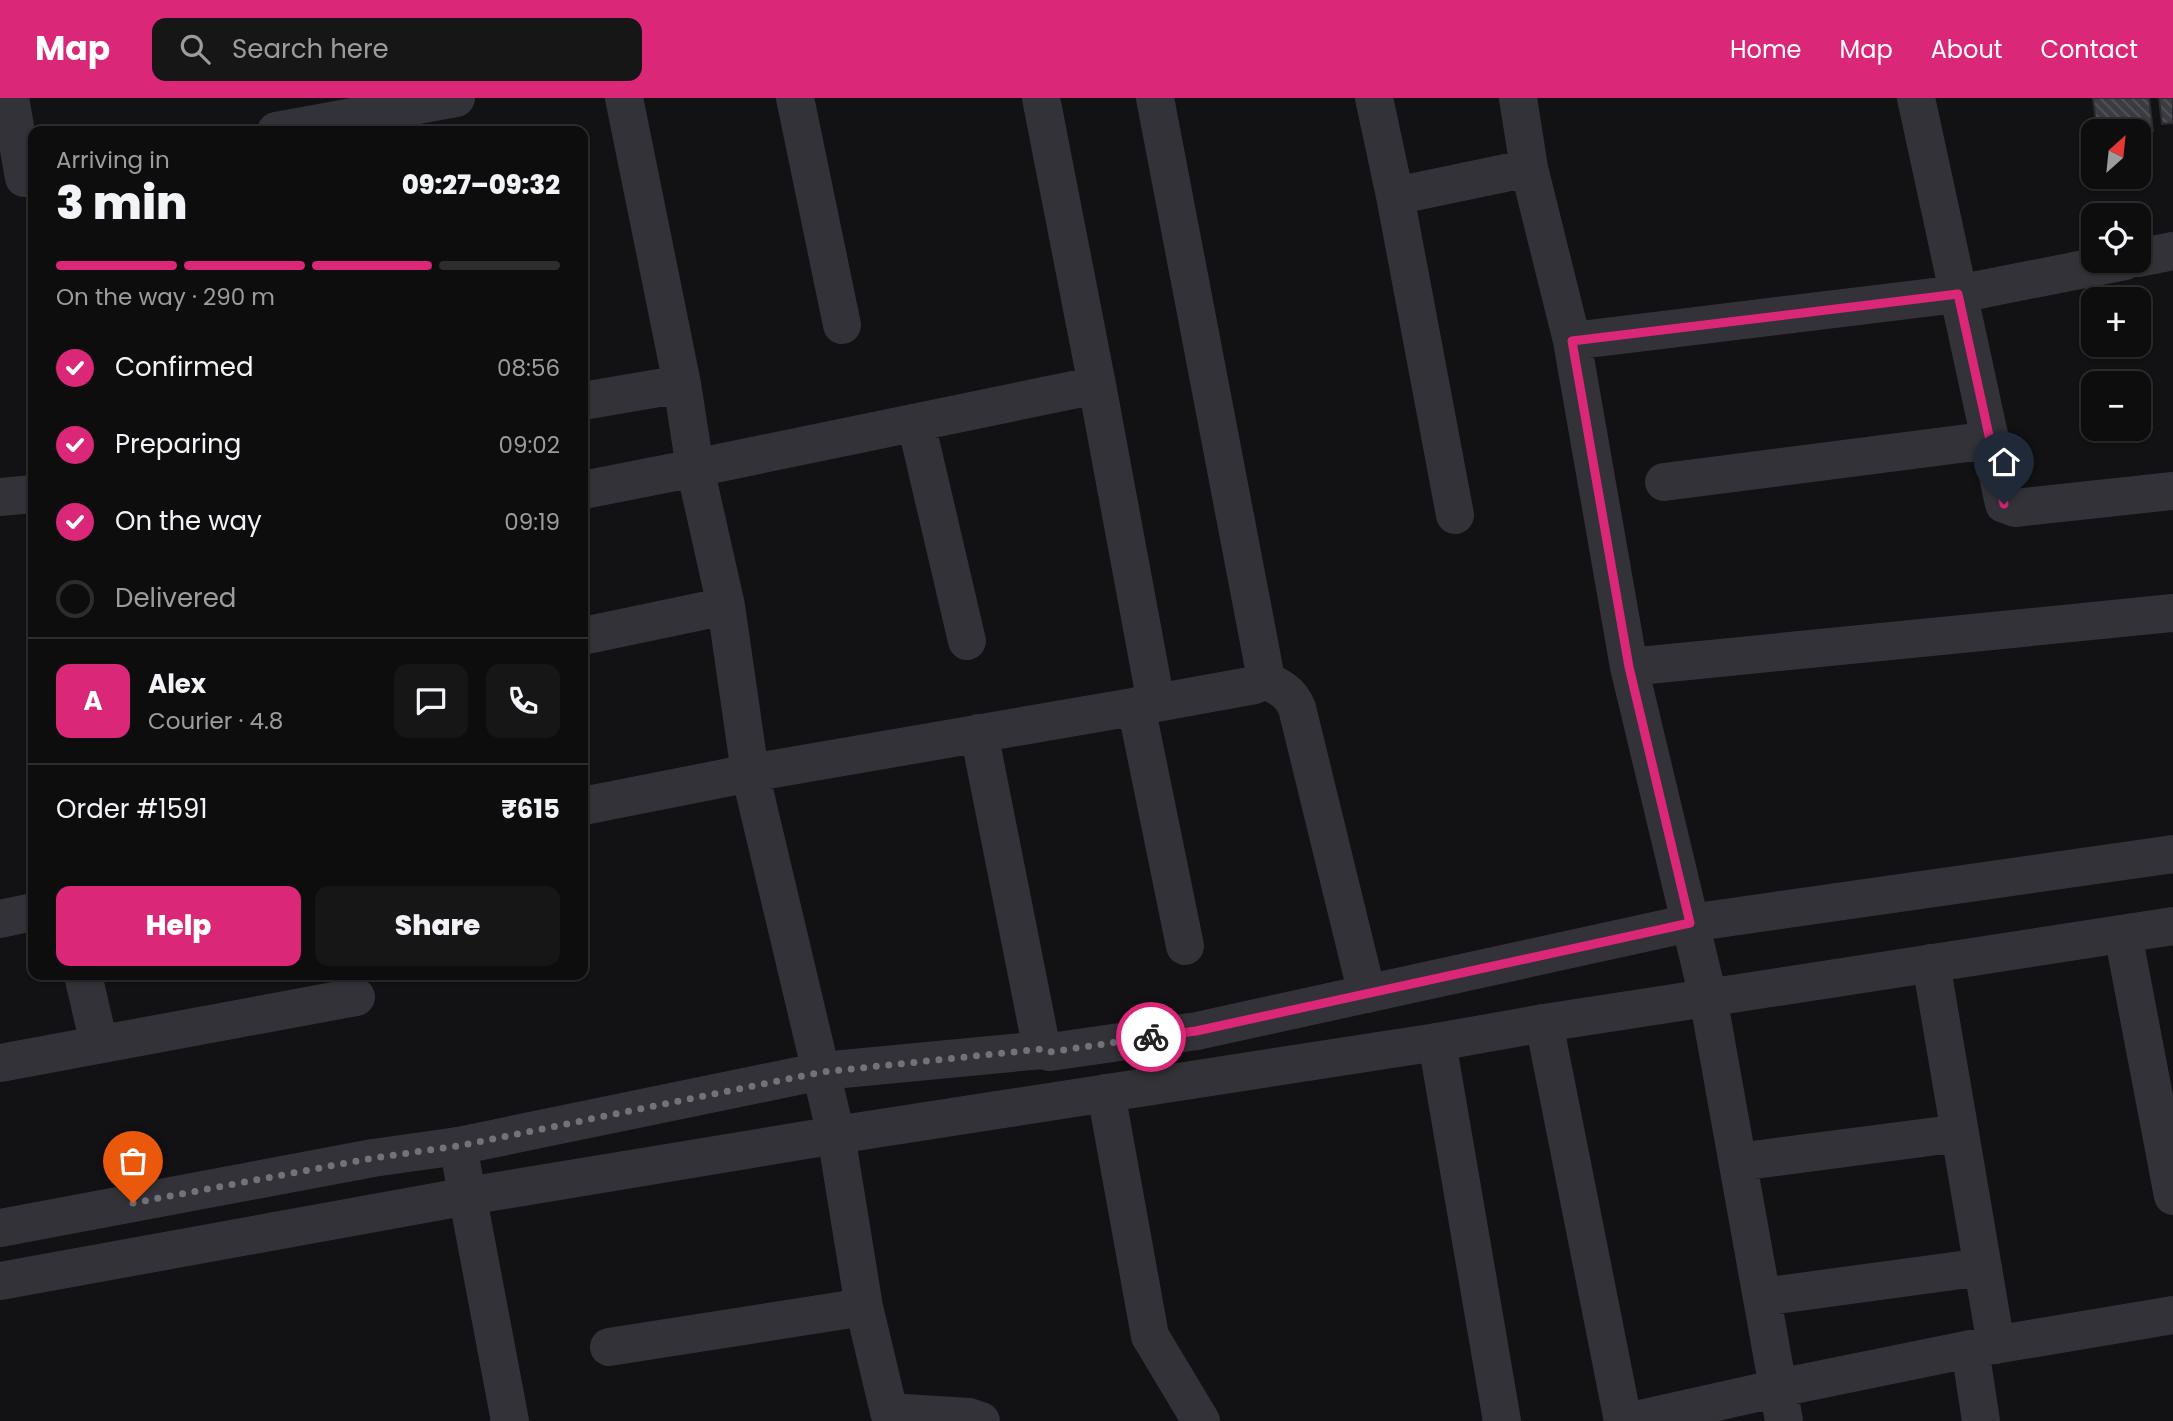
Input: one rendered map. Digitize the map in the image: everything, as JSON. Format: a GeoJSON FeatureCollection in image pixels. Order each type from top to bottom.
{"type":"FeatureCollection","features":[{"type":"Feature","properties":{"kind":"street"},"geometry":{"type":"LineString","coordinates":[[9,98],[19,178]]}},
{"type":"Feature","properties":{"kind":"street"},"geometry":{"type":"LineString","coordinates":[[303,126],[456,98]]}},
{"type":"Feature","properties":{"kind":"street"},"geometry":{"type":"LineString","coordinates":[[624,98],[682,384],[695,468],[726,606],[750,773],[836,1135],[864,1307],[890,1416],[968,1417],[981,1421]]}},
{"type":"Feature","properties":{"kind":"street"},"geometry":{"type":"LineString","coordinates":[[795,98],[842,325]]}},
{"type":"Feature","properties":{"kind":"street"},"geometry":{"type":"LineString","coordinates":[[1041,98],[1097,385],[1185,946]]}},
{"type":"Feature","properties":{"kind":"street"},"geometry":{"type":"LineString","coordinates":[[588,805],[750,773],[1255,685],[1262,679],[1263,654],[1155,98]]}},
{"type":"Feature","properties":{"kind":"street"},"geometry":{"type":"LineString","coordinates":[[1374,98],[1455,515]]}},
{"type":"Feature","properties":{"kind":"street"},"geometry":{"type":"LineString","coordinates":[[1518,98],[1529,168],[1572,341],[1629,667],[1708,998],[1781,1404]]}},
{"type":"Feature","properties":{"kind":"street"},"geometry":{"type":"LineString","coordinates":[[1916,98],[2004,504],[2015,508],[2173,491]]}},
{"type":"Feature","properties":{"kind":"street"},"geometry":{"type":"LineString","coordinates":[[1395,196],[1529,168]]}},
{"type":"Feature","properties":{"kind":"street"},"geometry":{"type":"LineString","coordinates":[[2151,255],[2173,251]]}},
{"type":"Feature","properties":{"kind":"street"},"geometry":{"type":"LineString","coordinates":[[1572,341],[1958,294],[2081,270]]}},
{"type":"Feature","properties":{"kind":"street"},"geometry":{"type":"LineString","coordinates":[[588,400],[682,384]]}},
{"type":"Feature","properties":{"kind":"street"},"geometry":{"type":"LineString","coordinates":[[588,489],[1097,385]]}},
{"type":"Feature","properties":{"kind":"street"},"geometry":{"type":"LineString","coordinates":[[915,423],[967,642]]}},
{"type":"Feature","properties":{"kind":"street"},"geometry":{"type":"LineString","coordinates":[[1664,482],[1991,440]]}},
{"type":"Feature","properties":{"kind":"street"},"geometry":{"type":"LineString","coordinates":[[0,497],[28,494]]}},
{"type":"Feature","properties":{"kind":"street"},"geometry":{"type":"LineString","coordinates":[[588,635],[726,606]]}},
{"type":"Feature","properties":{"kind":"street"},"geometry":{"type":"LineString","coordinates":[[1629,667],[2173,613]]}},
{"type":"Feature","properties":{"kind":"street"},"geometry":{"type":"LineString","coordinates":[[1262,679],[1283,689],[1293,698],[1297,708],[1367,994]]}},
{"type":"Feature","properties":{"kind":"street"},"geometry":{"type":"LineString","coordinates":[[979,733],[1042,1049]]}},
{"type":"Feature","properties":{"kind":"street"},"geometry":{"type":"LineString","coordinates":[[0,1228],[373,1158],[458,1146],[822,1072],[1042,1049],[1050,1052],[1196,1031],[1690,923],[2173,854]]}},
{"type":"Feature","properties":{"kind":"street"},"geometry":{"type":"LineString","coordinates":[[0,919],[28,913]]}},
{"type":"Feature","properties":{"kind":"street"},"geometry":{"type":"LineString","coordinates":[[0,1281],[468,1196],[836,1135],[2173,926]]}},
{"type":"Feature","properties":{"kind":"street"},"geometry":{"type":"LineString","coordinates":[[2123,934],[2173,1196]]}},
{"type":"Feature","properties":{"kind":"street"},"geometry":{"type":"LineString","coordinates":[[1931,963],[1983,1267],[1981,1421]]}},
{"type":"Feature","properties":{"kind":"street"},"geometry":{"type":"LineString","coordinates":[[84,980],[99,1044]]}},
{"type":"Feature","properties":{"kind":"street"},"geometry":{"type":"LineString","coordinates":[[0,1063],[356,997]]}},
{"type":"Feature","properties":{"kind":"street"},"geometry":{"type":"LineString","coordinates":[[1544,1023],[1623,1421]]}},
{"type":"Feature","properties":{"kind":"street"},"geometry":{"type":"LineString","coordinates":[[1437,1042],[1502,1421]]}},
{"type":"Feature","properties":{"kind":"street"},"geometry":{"type":"LineString","coordinates":[[1106,1093],[1150,1336],[1201,1421]]}},
{"type":"Feature","properties":{"kind":"street"},"geometry":{"type":"LineString","coordinates":[[1738,1162],[1960,1133]]}},
{"type":"Feature","properties":{"kind":"street"},"geometry":{"type":"LineString","coordinates":[[458,1146],[510,1421]]}},
{"type":"Feature","properties":{"kind":"street"},"geometry":{"type":"LineString","coordinates":[[1762,1297],[1983,1267]]}},
{"type":"Feature","properties":{"kind":"street"},"geometry":{"type":"LineString","coordinates":[[609,1347],[864,1307]]}},
{"type":"Feature","properties":{"kind":"street"},"geometry":{"type":"LineString","coordinates":[[1631,1421],[1781,1404],[1983,1347],[2173,1315]]}},
{"type":"Feature","properties":{"kind":"building"},"geometry":{"type":"Polygon","coordinates":[[[2093,98],[2149,98],[2153,131],[2151,119],[2096,119],[2093,98]]]}},
{"type":"Feature","properties":{"kind":"building"},"geometry":{"type":"Polygon","coordinates":[[[2159,98],[2173,98],[2173,123],[2162,124],[2159,98]]]}},
{"type":"Feature","properties":{"kind":"way so far"},"geometry":{"type":"LineString","coordinates":[[133,1203],[373,1158],[458,1146],[822,1072],[1042,1049],[1050,1052],[1151,1037]]}},
{"type":"Feature","properties":{"kind":"route"},"geometry":{"type":"LineString","coordinates":[[1151,1037],[1196,1031],[1690,923],[1629,667],[1572,341],[1958,294],[2004,504]]}}]}
